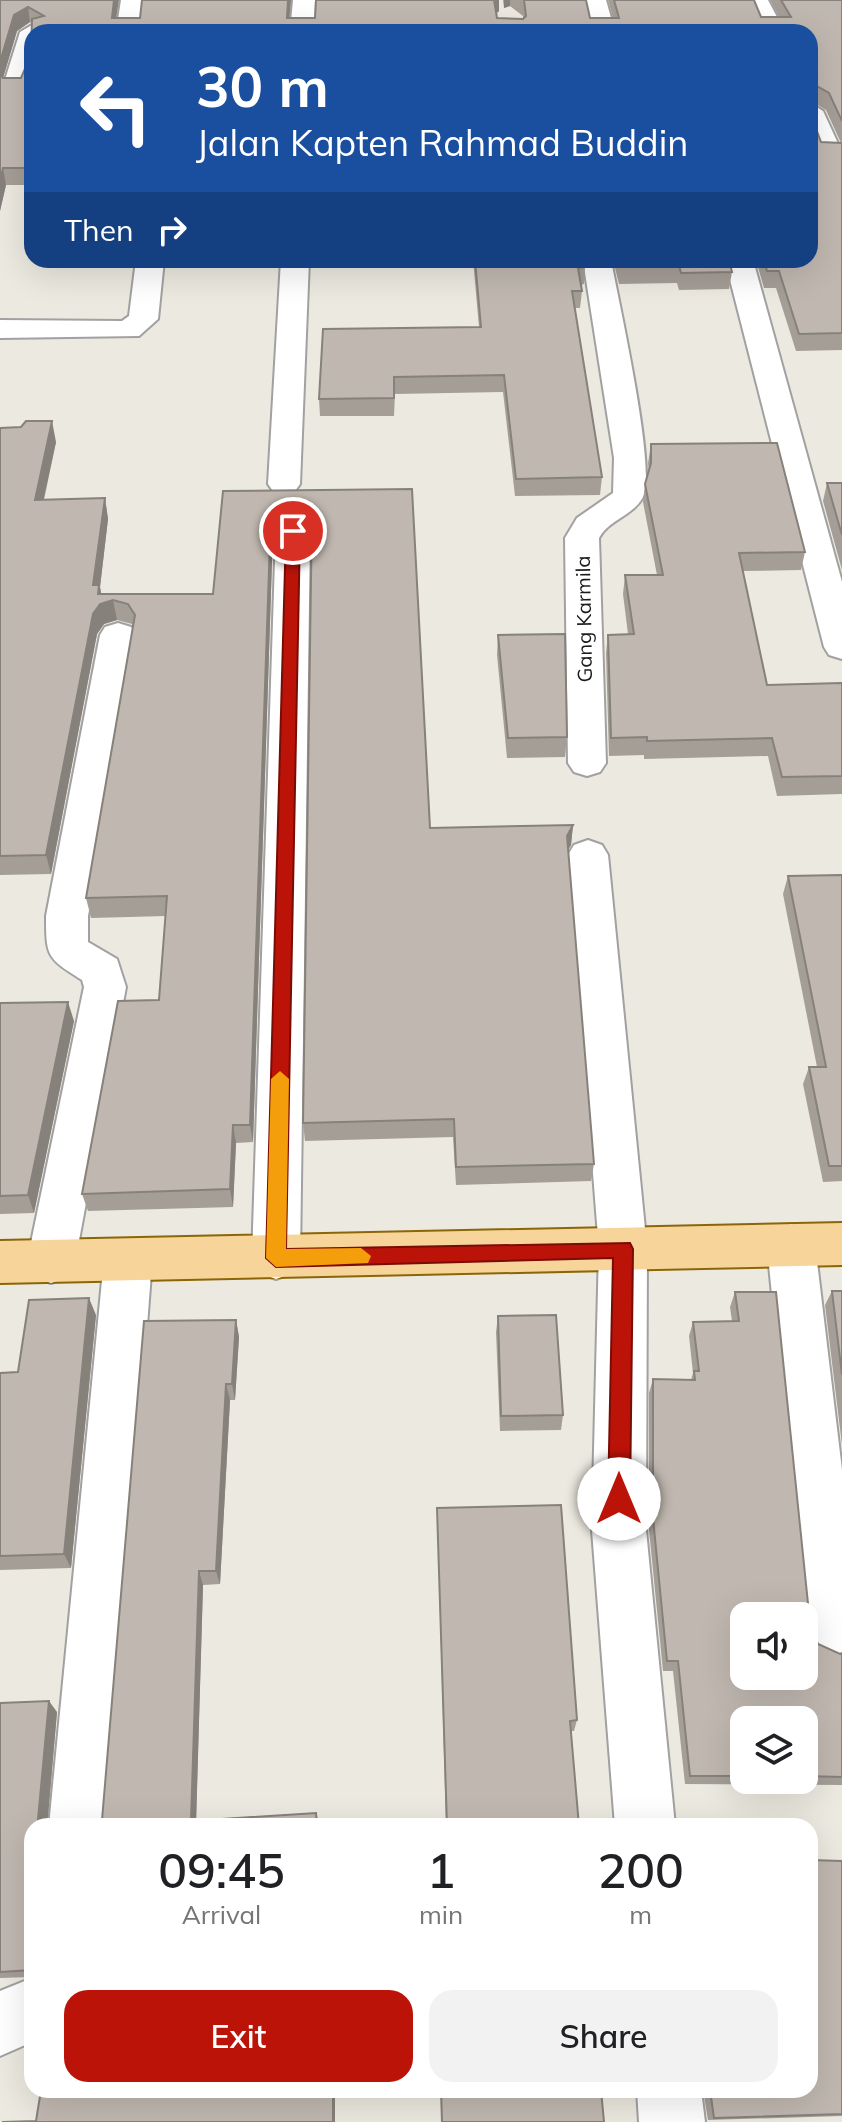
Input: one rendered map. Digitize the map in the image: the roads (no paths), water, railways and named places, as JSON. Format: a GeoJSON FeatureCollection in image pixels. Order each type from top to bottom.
{"type":"FeatureCollection","features":[{"type":"Feature","properties":{"kind":"main road"},"geometry":{"type":"LineString","coordinates":[[0,1262],[842,1244]]}},
{"type":"Feature","properties":{"kind":"street"},"geometry":{"type":"LineString","coordinates":[[129,24],[132,0]]}},
{"type":"Feature","properties":{"kind":"street"},"geometry":{"type":"LineString","coordinates":[[302,24],[304,0]]}},
{"type":"Feature","properties":{"kind":"street"},"geometry":{"type":"LineString","coordinates":[[595,0],[601,24]]}},
{"type":"Feature","properties":{"kind":"street"},"geometry":{"type":"LineString","coordinates":[[760,5],[769,24]]}},
{"type":"Feature","properties":{"kind":"street"},"geometry":{"type":"LineString","coordinates":[[16,87],[24,59]]}},
{"type":"Feature","properties":{"kind":"street"},"geometry":{"type":"LineString","coordinates":[[818,130],[827,152]]}},
{"type":"Feature","properties":{"kind":"street"},"geometry":{"type":"LineString","coordinates":[[0,329],[115,330],[138,326],[143,319],[149,268]]}},
{"type":"Feature","properties":{"kind":"street"},"geometry":{"type":"LineString","coordinates":[[284,484],[295,268]]}},
{"type":"Feature","properties":{"kind":"street","name":"Gang Karmila"},"geometry":{"type":"LineString","coordinates":[[587,763],[582,538],[589,525],[620,505],[629,494],[630,470],[598,268]]}},
{"type":"Feature","properties":{"kind":"street"},"geometry":{"type":"LineString","coordinates":[[741,268],[842,647]]}},
{"type":"Feature","properties":{"kind":"street"},"geometry":{"type":"LineString","coordinates":[[276,1258],[293,531]]}},
{"type":"Feature","properties":{"kind":"street"},"geometry":{"type":"LineString","coordinates":[[51,1262],[105,987],[102,971],[67,950],[67,916],[118,635]]}},
{"type":"Feature","properties":{"kind":"street"},"geometry":{"type":"LineString","coordinates":[[588,855],[623,1249],[619,1530],[644,1818]]}},
{"type":"Feature","properties":{"kind":"street"},"geometry":{"type":"LineString","coordinates":[[791,1245],[834,1633]]}},
{"type":"Feature","properties":{"kind":"street"},"geometry":{"type":"LineString","coordinates":[[80,1818],[128,1260]]}},
{"type":"Feature","properties":{"kind":"street"},"geometry":{"type":"LineString","coordinates":[[0,2024],[24,2013]]}},
{"type":"Feature","properties":{"kind":"street"},"geometry":{"type":"LineString","coordinates":[[670,2098],[672,2122]]}}]}
